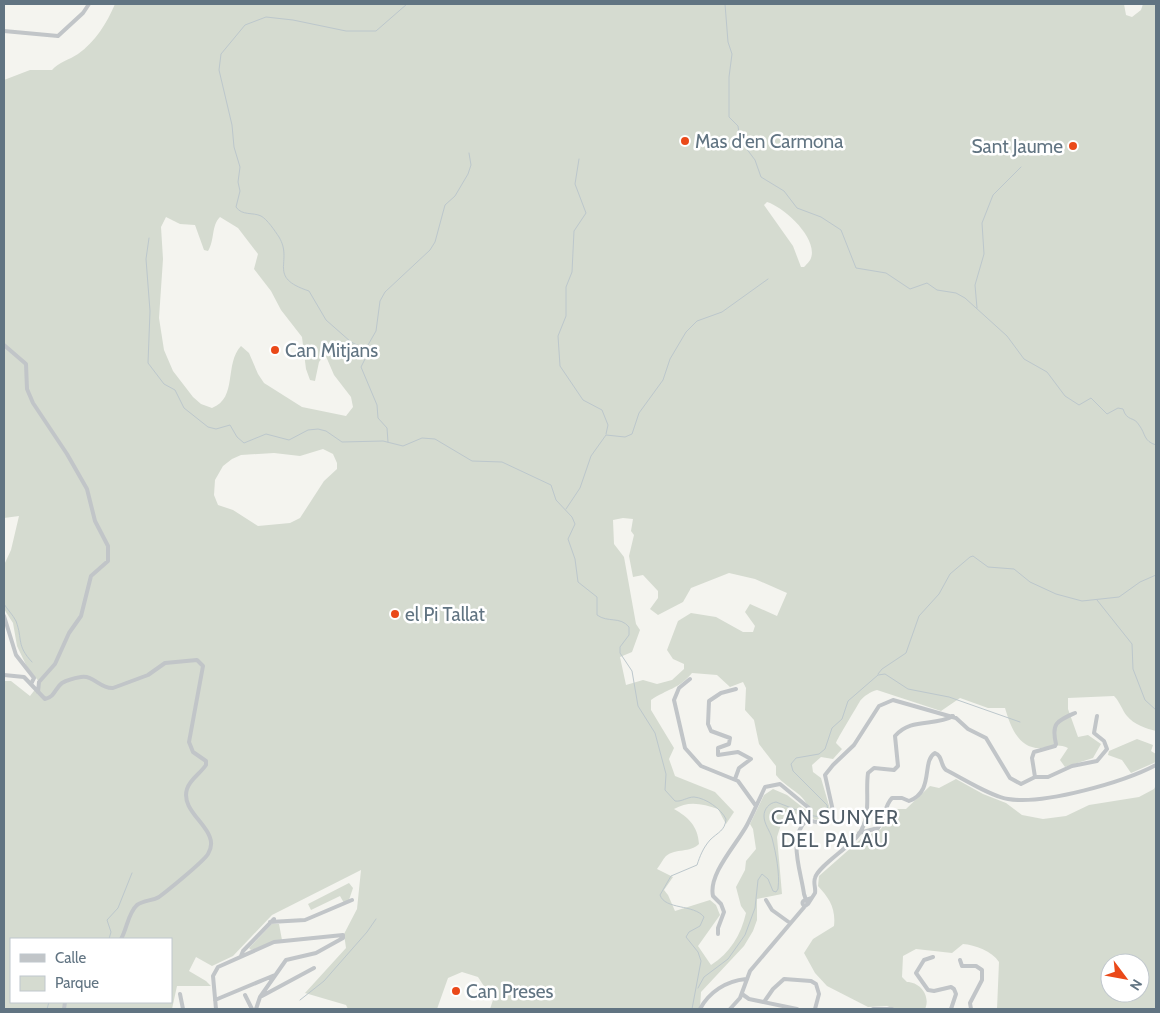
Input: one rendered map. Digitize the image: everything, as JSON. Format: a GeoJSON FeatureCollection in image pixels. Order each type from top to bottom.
{"type":"FeatureCollection","features":[{"type":"Feature","properties":{"kind":"street"},"geometry":{"type":"LineString","coordinates":[[4,31],[58,36],[84,13],[89,4]]}},
{"type":"Feature","properties":{"kind":"street"},"geometry":{"type":"LineString","coordinates":[[4,345],[26,364],[29,394],[87,490],[95,520],[109,551],[108,561],[91,576],[79,619],[69,632],[55,664],[42,678],[33,682]]}},
{"type":"Feature","properties":{"kind":"street"},"geometry":{"type":"LineString","coordinates":[[4,616],[16,655],[39,694],[49,698],[63,683],[80,677],[86,676],[108,688],[113,688],[148,675],[166,662],[197,660],[203,666],[189,742],[193,752],[206,761],[206,765],[191,782],[186,792],[188,803],[210,836],[211,846],[208,855],[163,894],[139,904],[134,909],[120,938]]}},
{"type":"Feature","properties":{"kind":"street"},"geometry":{"type":"LineString","coordinates":[[4,630],[8,628]]}},
{"type":"Feature","properties":{"kind":"street"},"geometry":{"type":"LineString","coordinates":[[4,675],[20,675],[33,682]]}},
{"type":"Feature","properties":{"kind":"street"},"geometry":{"type":"LineString","coordinates":[[690,679],[679,688],[674,700],[685,748],[701,766],[735,779],[756,806]]}},
{"type":"Feature","properties":{"kind":"street"},"geometry":{"type":"LineString","coordinates":[[735,779],[739,768],[751,759],[738,752],[718,755],[718,748],[729,744],[730,738],[711,731],[708,724],[708,704],[711,699],[736,689]]}},
{"type":"Feature","properties":{"kind":"street"},"geometry":{"type":"LineString","coordinates":[[807,820],[821,823],[830,819],[833,811],[825,775],[833,764],[854,745],[882,704],[900,701],[953,716],[968,729],[986,738],[1012,781],[1021,784],[1035,777],[1048,777],[1072,766],[1097,762],[1102,758],[1107,749],[1104,741],[1094,733],[1097,716]]}},
{"type":"Feature","properties":{"kind":"street"},"geometry":{"type":"LineString","coordinates":[[1035,777],[1032,758],[1034,752],[1055,746],[1054,732],[1056,724],[1075,713]]}},
{"type":"Feature","properties":{"kind":"street"},"geometry":{"type":"LineString","coordinates":[[730,1009],[742,994],[746,979],[805,903],[812,898],[816,890],[814,881],[818,872],[859,833],[867,814],[868,773],[874,768],[894,770],[898,766],[895,736],[914,724],[943,720],[953,716]]}},
{"type":"Feature","properties":{"kind":"street"},"geometry":{"type":"LineString","coordinates":[[859,833],[878,828],[884,818],[887,802],[892,798],[902,798],[909,801],[917,797],[928,780],[930,758],[935,753],[946,770],[1007,799],[1041,800],[1120,780],[1156,765]]}},
{"type":"Feature","properties":{"kind":"street"},"geometry":{"type":"LineString","coordinates":[[718,934],[718,928],[724,912],[721,904],[713,896],[712,884],[733,844],[746,826],[765,787],[780,784],[809,808],[807,820],[799,828],[796,836],[805,903]]}},
{"type":"Feature","properties":{"kind":"street"},"geometry":{"type":"LineString","coordinates":[[270,922],[304,920],[352,900]]}},
{"type":"Feature","properties":{"kind":"street"},"geometry":{"type":"LineString","coordinates":[[766,900],[772,910],[790,924]]}},
{"type":"Feature","properties":{"kind":"street"},"geometry":{"type":"LineString","coordinates":[[241,956],[243,951],[274,919]]}},
{"type":"Feature","properties":{"kind":"street"},"geometry":{"type":"LineString","coordinates":[[216,1009],[213,981],[214,971],[218,966],[274,942],[341,935],[343,938],[316,953],[286,960],[260,997],[254,1009]]}},
{"type":"Feature","properties":{"kind":"street"},"geometry":{"type":"LineString","coordinates":[[933,957],[924,960],[916,973],[928,990],[934,991],[951,987],[954,989],[956,994],[950,1009]]}},
{"type":"Feature","properties":{"kind":"street"},"geometry":{"type":"LineString","coordinates":[[960,960],[962,966],[976,966],[982,970],[982,980],[970,1004],[971,1009]]}},
{"type":"Feature","properties":{"kind":"street"},"geometry":{"type":"LineString","coordinates":[[260,997],[314,968]]}},
{"type":"Feature","properties":{"kind":"street"},"geometry":{"type":"LineString","coordinates":[[215,1000],[275,975]]}},
{"type":"Feature","properties":{"kind":"street"},"geometry":{"type":"LineString","coordinates":[[700,1009],[709,994],[715,990],[746,979]]}},
{"type":"Feature","properties":{"kind":"street"},"geometry":{"type":"LineString","coordinates":[[764,1002],[773,988],[784,979],[811,981],[816,984],[819,994],[815,1009]]}},
{"type":"Feature","properties":{"kind":"street"},"geometry":{"type":"LineString","coordinates":[[180,994],[183,1009]]}},
{"type":"Feature","properties":{"kind":"street"},"geometry":{"type":"LineString","coordinates":[[245,994],[254,1009]]}},
{"type":"Feature","properties":{"kind":"street"},"geometry":{"type":"LineString","coordinates":[[742,994],[749,1000],[797,1009]]}},
{"type":"Feature","properties":{"kind":"street"},"geometry":{"type":"LineString","coordinates":[[873,1009],[892,1009]]}},
{"type":"Feature","properties":{"kind":"green space"},"geometry":{"type":"Polygon","coordinates":[[[115,4],[1124,4],[1126,15],[1132,17],[1141,10],[1143,4],[1156,4],[1156,731],[1140,726],[1130,719],[1114,696],[1068,698],[1068,709],[1078,737],[1088,735],[1101,744],[1093,758],[1065,767],[1060,760],[1068,748],[1058,746],[1041,748],[1026,745],[1016,735],[1005,708],[988,708],[960,698],[941,711],[877,690],[867,694],[860,701],[836,743],[842,749],[833,759],[821,757],[812,765],[813,772],[821,778],[830,809],[829,816],[820,821],[812,818],[802,797],[776,775],[776,766],[759,744],[754,720],[745,710],[746,688],[743,682],[730,687],[717,675],[692,673],[678,686],[651,700],[651,710],[674,748],[669,759],[675,776],[715,792],[734,812],[726,824],[718,809],[712,807],[701,804],[685,804],[674,809],[684,815],[694,827],[699,844],[691,849],[670,854],[665,857],[657,869],[673,877],[664,890],[675,911],[710,900],[716,905],[720,915],[698,946],[711,965],[724,955],[734,943],[744,921],[746,913],[741,906],[736,887],[745,870],[746,861],[756,849],[753,829],[750,824],[764,795],[773,789],[787,795],[806,810],[805,816],[785,812],[777,837],[782,894],[757,899],[757,920],[753,931],[744,946],[701,992],[700,1009],[490,1009],[493,1000],[478,977],[462,972],[448,978],[437,1009],[348,1009],[346,1005],[305,993],[346,948],[344,934],[357,909],[361,870],[272,915],[233,956],[212,966],[196,957],[189,971],[211,986],[177,986],[172,1009],[4,1009],[4,681],[11,681],[30,696],[40,683],[27,667],[17,646],[13,623],[4,609],[4,565],[11,550],[19,516],[4,518],[4,80],[30,70],[52,70],[84,49],[104,25],[115,4]],[[767,202],[764,205],[793,246],[801,267],[804,267],[810,259],[812,250],[805,233],[782,210],[767,202]],[[166,217],[161,227],[163,259],[159,318],[164,350],[173,371],[193,397],[201,404],[212,408],[220,403],[228,389],[233,362],[241,346],[249,353],[264,383],[302,407],[346,416],[353,407],[351,397],[334,375],[325,354],[319,362],[315,381],[310,380],[306,369],[302,337],[281,310],[271,291],[254,269],[258,254],[238,228],[220,217],[215,225],[212,242],[208,251],[204,250],[195,225],[180,224],[166,217]],[[323,449],[300,456],[274,453],[241,455],[232,459],[223,466],[215,480],[214,495],[218,505],[233,510],[258,526],[290,523],[300,518],[324,481],[337,469],[337,463],[333,454],[323,449]],[[633,519],[613,520],[614,544],[624,557],[636,624],[640,630],[632,652],[620,657],[626,685],[643,680],[657,684],[672,680],[684,669],[684,664],[673,659],[667,650],[678,621],[691,613],[716,617],[743,632],[753,632],[755,626],[745,612],[750,604],[777,616],[787,593],[755,579],[729,573],[691,588],[683,602],[658,615],[650,609],[658,598],[658,591],[643,575],[633,577],[629,556],[634,535],[631,531],[633,519]]]}},
{"type":"Feature","properties":{"kind":"green space"},"geometry":{"type":"Polygon","coordinates":[[[1137,739],[1153,745],[1151,751],[1156,754],[1156,762],[1131,773],[1122,760],[1108,755],[1109,751],[1137,739]]]}},
{"type":"Feature","properties":{"kind":"green space"},"geometry":{"type":"Polygon","coordinates":[[[956,779],[983,794],[1006,803],[1022,815],[1043,819],[1066,816],[1089,805],[1139,797],[1154,789],[1156,785],[1156,1009],[997,1009],[999,962],[983,949],[963,944],[952,953],[916,949],[903,956],[902,977],[907,982],[916,984],[923,991],[927,999],[925,1009],[894,1009],[887,1006],[868,1007],[827,986],[815,973],[804,953],[813,939],[834,926],[833,909],[818,886],[819,876],[861,839],[881,829],[890,809],[906,809],[930,786],[939,788],[956,779]]]}},
{"type":"Feature","properties":{"kind":"green space"},"geometry":{"type":"Polygon","coordinates":[[[349,883],[353,888],[349,900],[344,903],[340,896],[311,910],[308,904],[349,883]]]}},
{"type":"Feature","properties":{"kind":"green space"},"geometry":{"type":"Polygon","coordinates":[[[272,924],[279,924],[282,940],[251,950],[249,948],[272,924]]]}},
{"type":"Feature","properties":{"kind":"waterway"},"geometry":{"type":"LineString","coordinates":[[367,350],[351,342],[326,320],[309,291],[296,286],[288,280],[284,268],[283,246],[268,222],[261,216],[241,212],[236,207],[240,191],[238,182],[240,167],[234,147],[232,125],[219,70],[221,54],[245,25],[266,17],[293,20],[346,31],[376,31],[407,4]]}},
{"type":"Feature","properties":{"kind":"waterway"},"geometry":{"type":"LineString","coordinates":[[725,4],[728,42],[732,54],[729,77],[729,117],[738,126],[740,140],[755,160],[761,177],[784,191],[797,208],[821,217],[841,230],[856,268],[886,273],[910,289],[927,283],[937,290],[956,293],[965,298],[1007,336],[1024,359],[1047,372],[1065,396],[1079,405],[1091,398],[1107,414],[1118,408],[1123,409],[1126,416],[1137,422],[1147,439],[1156,445]]}},
{"type":"Feature","properties":{"kind":"waterway"},"geometry":{"type":"LineString","coordinates":[[388,442],[387,428],[378,418],[377,405],[361,367],[367,355],[368,345],[376,331],[380,301],[385,292],[430,250],[435,242],[445,205],[455,196],[468,174],[471,165],[469,153]]}},
{"type":"Feature","properties":{"kind":"waterway"},"geometry":{"type":"LineString","coordinates":[[579,159],[575,184],[586,213],[574,231],[572,272],[566,287],[566,316],[558,336],[560,366],[583,400],[602,410],[608,425],[606,434]]}},
{"type":"Feature","properties":{"kind":"waterway"},"geometry":{"type":"LineString","coordinates":[[977,308],[975,285],[984,254],[982,223],[993,195],[1021,167]]}},
{"type":"Feature","properties":{"kind":"waterway"},"geometry":{"type":"LineString","coordinates":[[149,238],[146,259],[150,311],[148,363],[164,384],[175,390],[184,408],[208,427],[216,429],[230,425],[237,437],[244,443],[266,434],[289,440],[308,430],[318,429],[326,431],[342,442],[383,441],[403,446],[422,438],[435,439],[472,461],[502,462],[551,485],[556,500],[572,517],[575,524],[568,539],[575,559],[578,582],[597,597],[597,615],[605,619],[618,620],[629,627],[629,635],[620,647],[620,653],[632,671],[638,706],[655,733],[666,774],[665,790],[675,801],[694,797],[703,799],[717,808],[726,819],[723,829],[705,846],[697,865],[671,876],[660,895],[668,903],[694,910],[704,917],[700,926],[689,932],[686,937],[698,952],[701,961],[692,1009]]}},
{"type":"Feature","properties":{"kind":"waterway"},"geometry":{"type":"LineString","coordinates":[[566,509],[580,488],[591,456],[606,435],[625,437],[632,434],[639,413],[663,380],[670,359],[686,332],[697,321],[722,312],[768,279]]}},
{"type":"Feature","properties":{"kind":"waterway"},"geometry":{"type":"LineString","coordinates":[[878,674],[882,669],[906,653],[919,616],[939,594],[950,574],[970,557],[973,556],[988,567],[1014,569],[1030,582],[1056,594],[1082,601],[1119,597],[1140,582],[1156,575]]}},
{"type":"Feature","properties":{"kind":"waterway"},"geometry":{"type":"LineString","coordinates":[[1097,600],[1132,644],[1133,669],[1145,700],[1156,710]]}},
{"type":"Feature","properties":{"kind":"waterway"},"geometry":{"type":"LineString","coordinates":[[4,604],[16,621],[22,647],[32,662]]}},
{"type":"Feature","properties":{"kind":"waterway"},"geometry":{"type":"LineString","coordinates":[[810,815],[824,815],[828,811],[827,805],[793,771],[791,764],[796,758],[819,754],[825,749],[832,728],[842,719],[848,701],[878,675],[885,674],[908,689],[949,697],[1020,722]]}},
{"type":"Feature","properties":{"kind":"waterway"},"geometry":{"type":"LineString","coordinates":[[698,988],[704,977],[728,959],[745,935],[755,908],[758,880],[762,874],[768,879],[773,891],[776,892],[778,889],[776,857],[772,838],[764,819],[766,809],[769,805],[776,802],[807,814]]}},
{"type":"Feature","properties":{"kind":"waterway"},"geometry":{"type":"LineString","coordinates":[[109,938],[111,932],[107,920],[118,908],[132,873]]}},
{"type":"Feature","properties":{"kind":"waterway"},"geometry":{"type":"LineString","coordinates":[[300,1000],[324,981],[376,919]]}},
{"type":"Feature","properties":{"kind":"waterway"},"geometry":{"type":"LineString","coordinates":[[47,1009],[49,1003]]}},
{"type":"Feature","properties":{"kind":"place","name":"Mas d'en Carmona"},"geometry":{"type":"Point","coordinates":[685,141]}},
{"type":"Feature","properties":{"kind":"place","name":"Sant Jaume"},"geometry":{"type":"Point","coordinates":[1073,146]}},
{"type":"Feature","properties":{"kind":"place","name":"Can Mitjans"},"geometry":{"type":"Point","coordinates":[275,350]}},
{"type":"Feature","properties":{"kind":"place","name":"el Pi Tallat"},"geometry":{"type":"Point","coordinates":[395,614]}},
{"type":"Feature","properties":{"kind":"place","name":"Can Preses"},"geometry":{"type":"Point","coordinates":[456,991]}},
{"type":"Feature","properties":{"kind":"district","name":"CAN SUNYER DEL PALAU"},"geometry":{"type":"Point","coordinates":[835,828]}}]}
